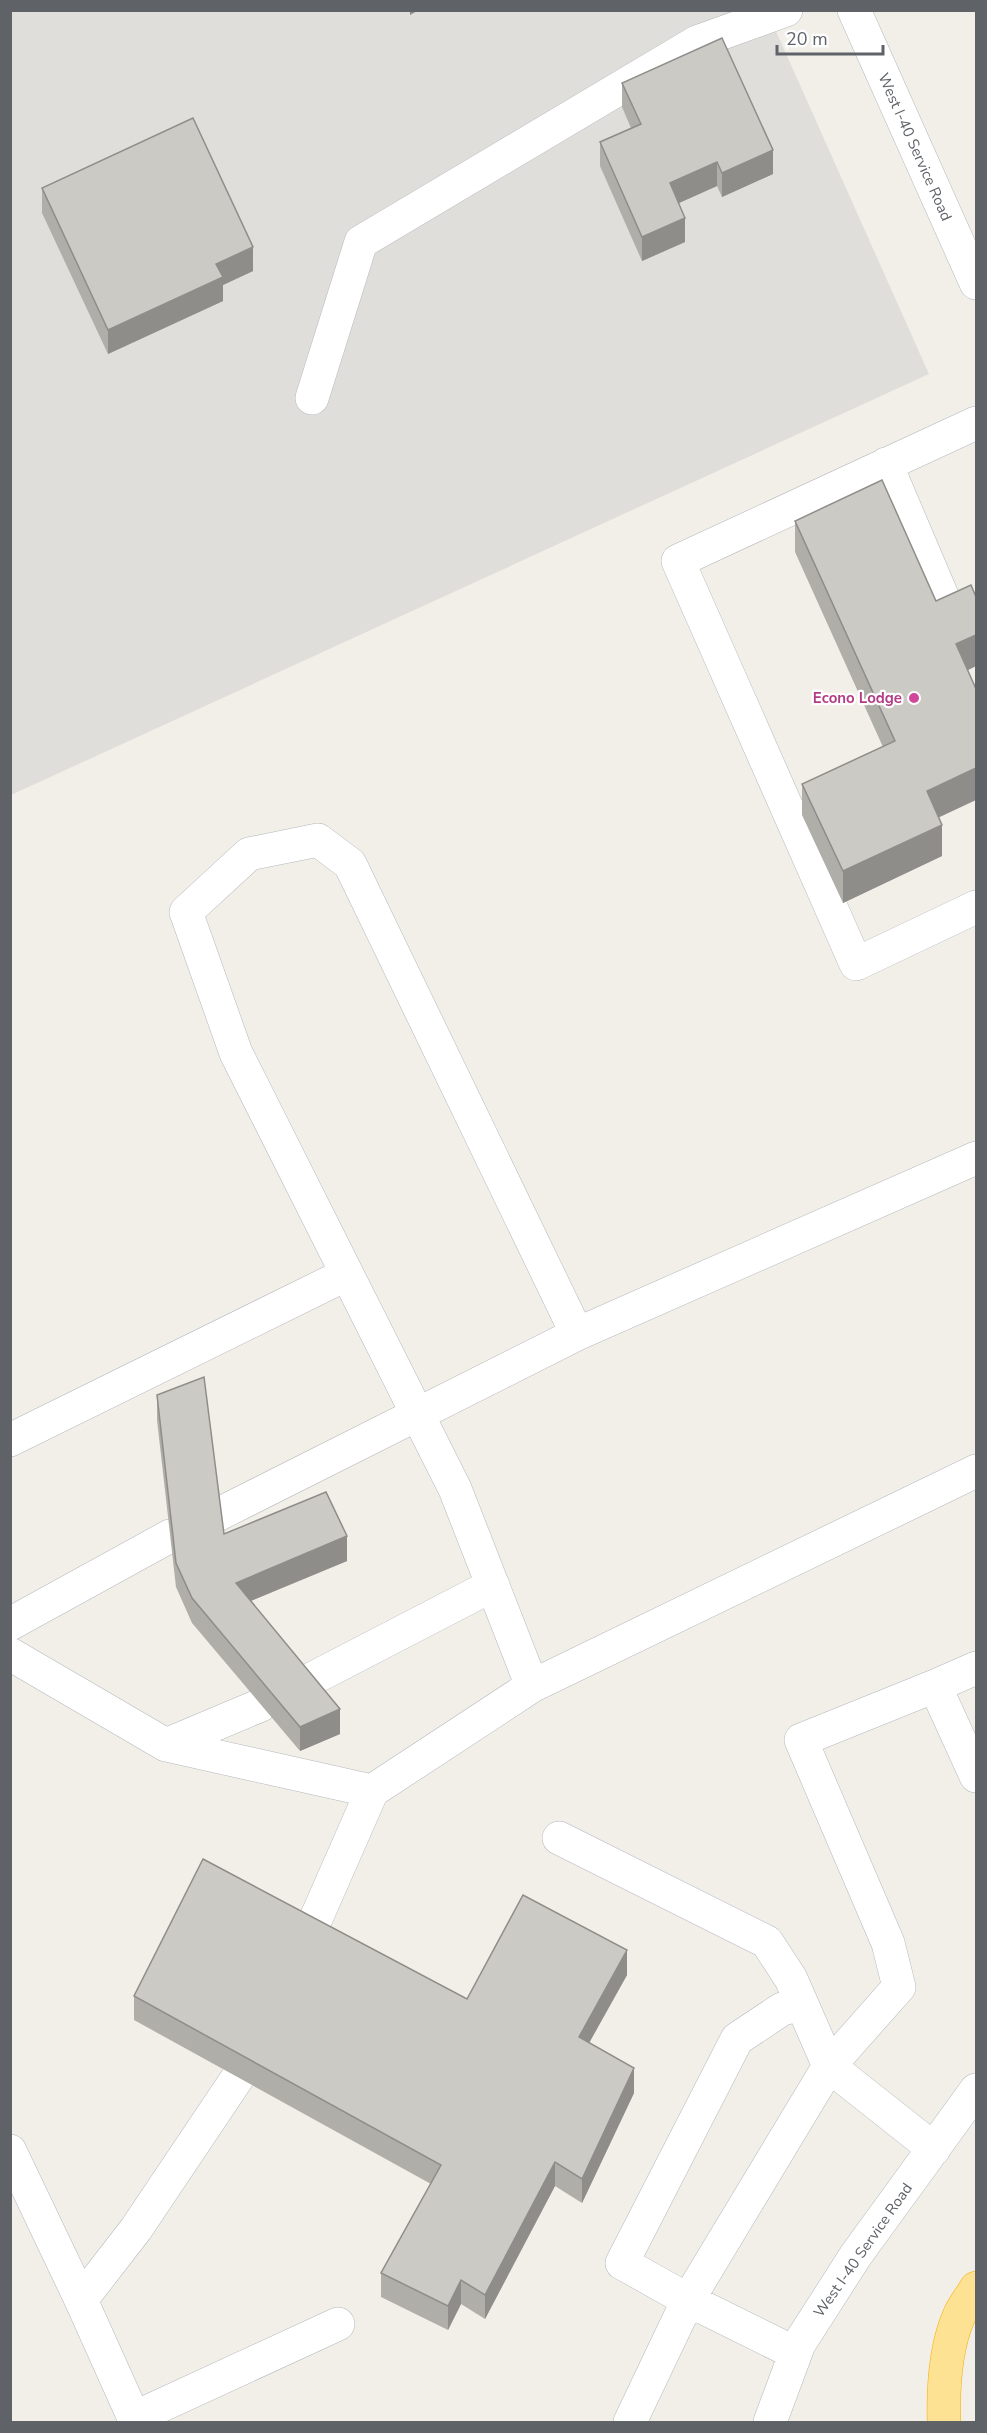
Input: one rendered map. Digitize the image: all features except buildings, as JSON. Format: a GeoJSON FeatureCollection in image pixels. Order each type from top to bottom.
{"type":"FeatureCollection","features":[{"type":"Feature","properties":{"kind":"highway"},"geometry":{"type":"LineString","coordinates":[[944,2422],[943,2399],[949,2354],[959,2316],[976,2288]]}},
{"type":"Feature","properties":{"kind":"street"},"geometry":{"type":"LineString","coordinates":[[312,398],[361,242],[698,42],[786,10]]}},
{"type":"Feature","properties":{"kind":"street","name":"West I-40 Service Road"},"geometry":{"type":"LineString","coordinates":[[854,10],[976,284]]}},
{"type":"Feature","properties":{"kind":"street"},"geometry":{"type":"LineString","coordinates":[[976,423],[678,561],[855,964],[976,907]]}},
{"type":"Feature","properties":{"kind":"street"},"geometry":{"type":"LineString","coordinates":[[886,464],[954,624]]}},
{"type":"Feature","properties":{"kind":"street"},"geometry":{"type":"LineString","coordinates":[[532,1686],[455,1489],[236,1053],[186,912],[249,854],[318,840],[350,864],[577,1335]]}},
{"type":"Feature","properties":{"kind":"street"},"geometry":{"type":"LineString","coordinates":[[219,1514],[577,1335],[976,1158]]}},
{"type":"Feature","properties":{"kind":"street"},"geometry":{"type":"LineString","coordinates":[[10,1440],[347,1274]]}},
{"type":"Feature","properties":{"kind":"street"},"geometry":{"type":"LineString","coordinates":[[307,1939],[372,1791],[532,1686],[976,1471]]}},
{"type":"Feature","properties":{"kind":"street"},"geometry":{"type":"LineString","coordinates":[[10,1624],[170,1536]]}},
{"type":"Feature","properties":{"kind":"street"},"geometry":{"type":"LineString","coordinates":[[300,1685],[493,1586]]}},
{"type":"Feature","properties":{"kind":"street"},"geometry":{"type":"LineString","coordinates":[[10,1654],[166,1744],[372,1791]]}},
{"type":"Feature","properties":{"kind":"street"},"geometry":{"type":"LineString","coordinates":[[630,2422],[688,2300],[829,2066],[899,1987],[888,1943],[801,1740],[976,1668]]}},
{"type":"Feature","properties":{"kind":"street"},"geometry":{"type":"LineString","coordinates":[[935,1686],[976,1776]]}},
{"type":"Feature","properties":{"kind":"street"},"geometry":{"type":"LineString","coordinates":[[166,1744],[261,1705]]}},
{"type":"Feature","properties":{"kind":"street"},"geometry":{"type":"LineString","coordinates":[[559,1838],[766,1942],[791,1978],[829,2066],[934,2149]]}},
{"type":"Feature","properties":{"kind":"street"},"geometry":{"type":"LineString","coordinates":[[795,2353],[688,2300],[622,2263],[737,2039],[782,2009],[802,2004]]}},
{"type":"Feature","properties":{"kind":"street"},"geometry":{"type":"LineString","coordinates":[[81,2300],[136,2229],[238,2077]]}},
{"type":"Feature","properties":{"kind":"street","name":"West I-40 Service Road"},"geometry":{"type":"LineString","coordinates":[[770,2422],[795,2353],[856,2255],[976,2090]]}},
{"type":"Feature","properties":{"kind":"street"},"geometry":{"type":"LineString","coordinates":[[10,2151],[134,2418],[338,2324]]}},
{"type":"Feature","properties":{"kind":"shaded area"},"geometry":{"type":"Polygon","coordinates":[[[10,11],[767,11],[929,374],[11,795],[10,11]]]}},
{"type":"Feature","properties":{"kind":"place","name":"Econo Lodge"},"geometry":{"type":"Point","coordinates":[914,698]}}]}
